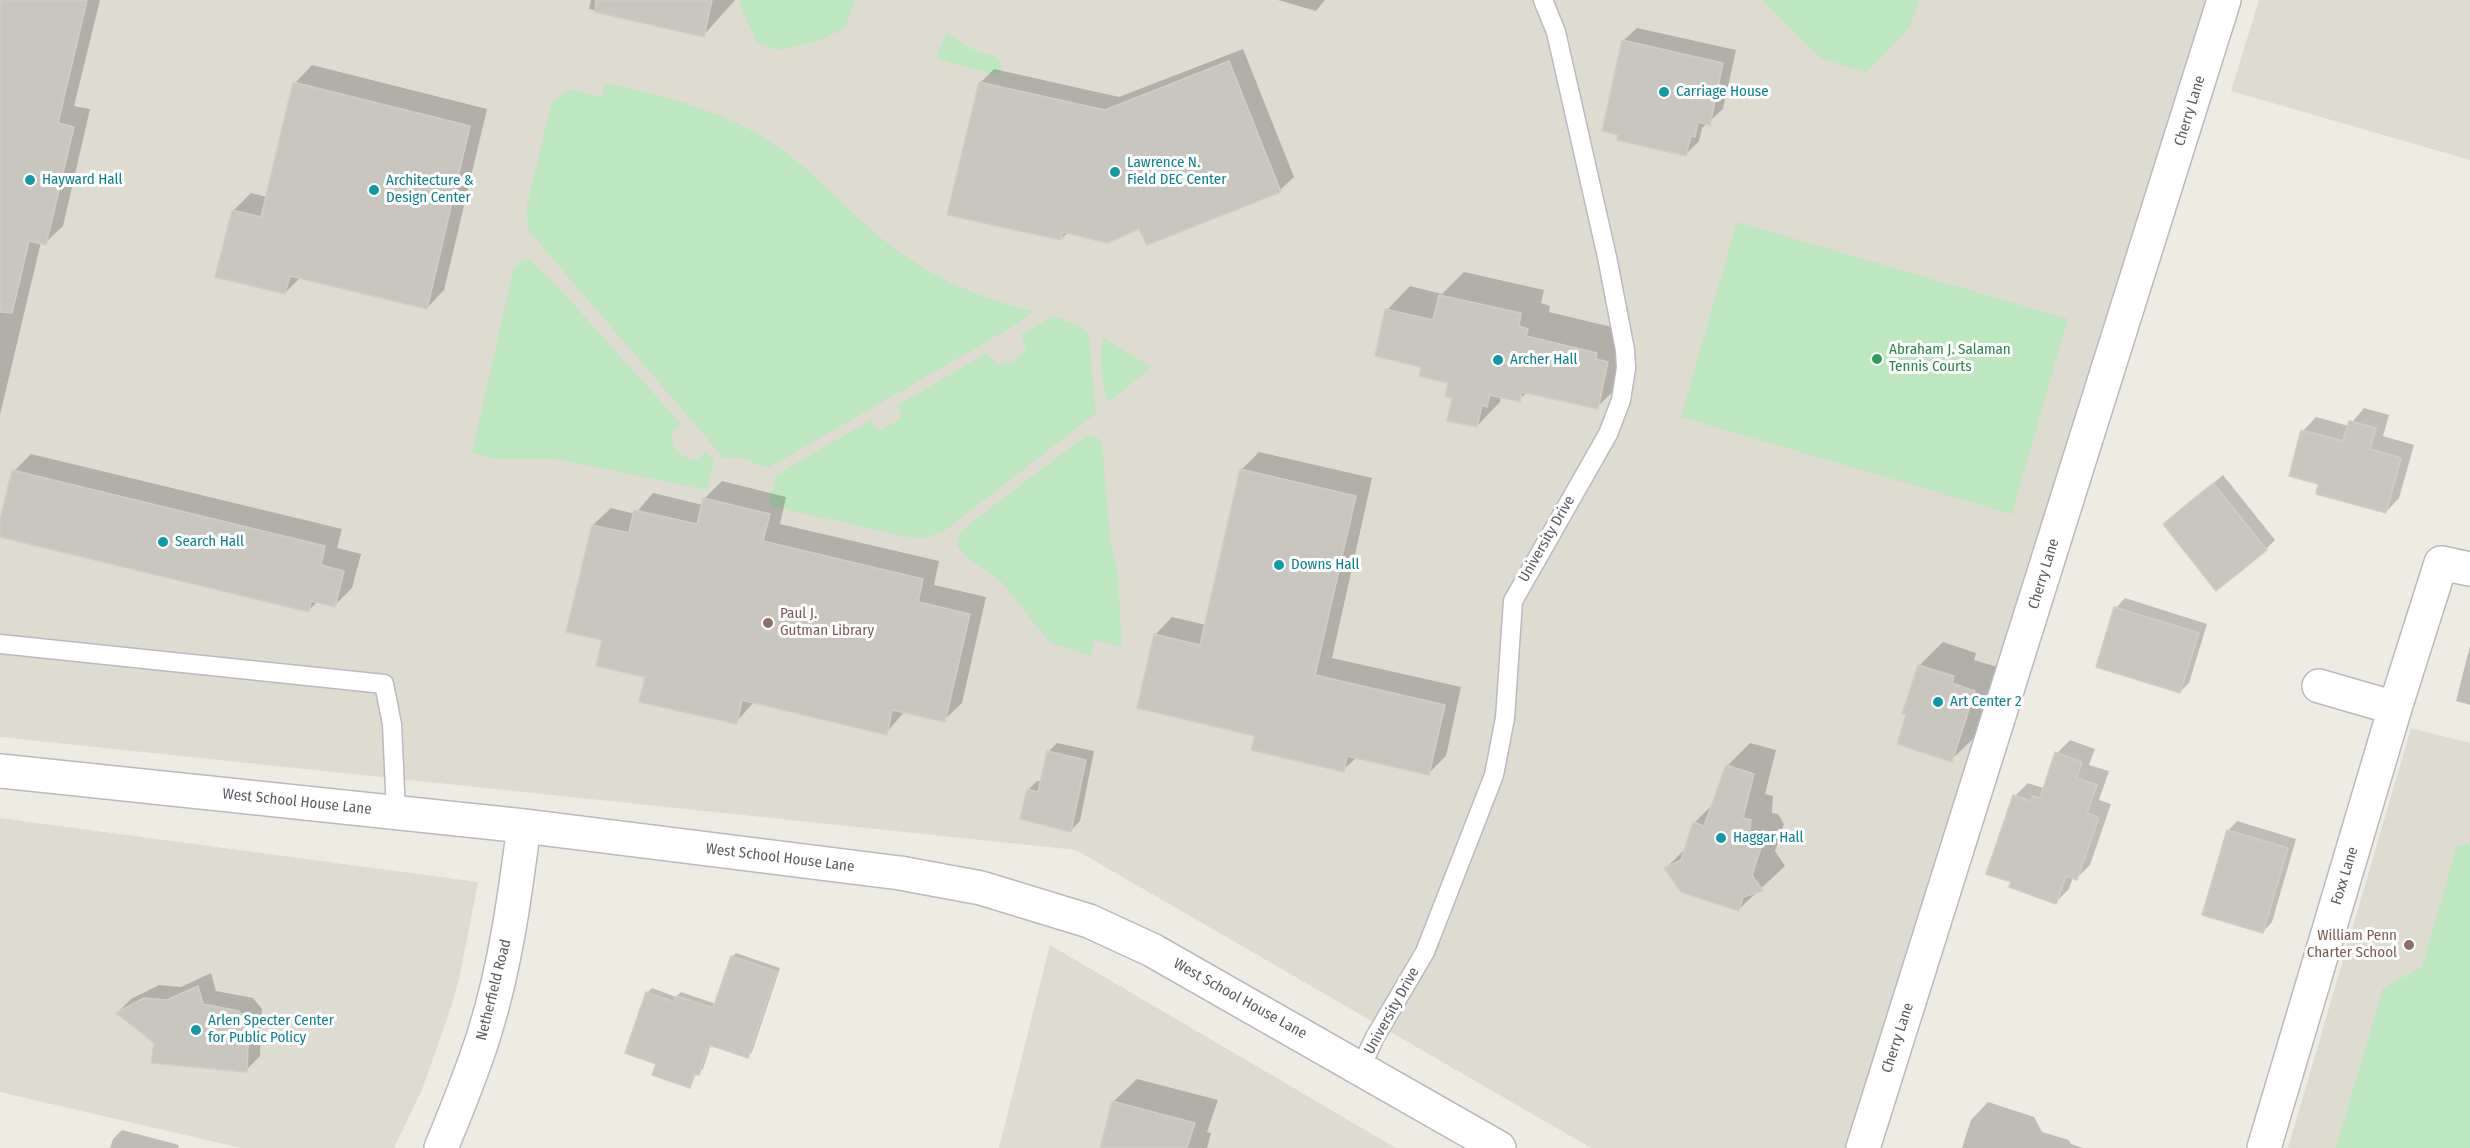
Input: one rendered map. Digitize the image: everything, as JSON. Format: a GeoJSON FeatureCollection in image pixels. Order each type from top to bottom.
{"type":"FeatureCollection","features":[{"type":"Feature","properties":{"kind":"street","name":"Cherry Lane"},"geometry":{"type":"LineString","coordinates":[[1863,1148],[2224,0]]}},
{"type":"Feature","properties":{"kind":"street","name":"Foxx Lane"},"geometry":{"type":"LineString","coordinates":[[2264,1148],[2395,708],[2441,563],[2470,569]]}},
{"type":"Feature","properties":{"kind":"street"},"geometry":{"type":"LineString","coordinates":[[2319,686],[2395,708]]}},
{"type":"Feature","properties":{"kind":"street","name":"West School House Lane"},"geometry":{"type":"LineString","coordinates":[[0,771],[524,826],[900,873],[1023,899],[1089,921],[1152,950],[1361,1067],[1499,1148]]}},
{"type":"Feature","properties":{"kind":"street","name":"Netherfield Road"},"geometry":{"type":"LineString","coordinates":[[441,1148],[465,1090],[486,1027],[507,935],[524,826]]}},
{"type":"Feature","properties":{"kind":"lane","name":"University Drive"},"geometry":{"type":"LineString","coordinates":[[1361,1067],[1425,952],[1494,775],[1505,718],[1513,601],[1608,434],[1616,416],[1624,383],[1625,350],[1616,300],[1556,32],[1543,0]]}},
{"type":"Feature","properties":{"kind":"lane"},"geometry":{"type":"LineString","coordinates":[[0,644],[384,684],[392,724],[396,812]]}},
{"type":"Feature","properties":{"kind":"shaded area"},"geometry":{"type":"Polygon","coordinates":[[[0,0],[2218,0],[1860,1148],[1591,1148],[1076,850],[0,737],[0,0]]]}},
{"type":"Feature","properties":{"kind":"shaded area"},"geometry":{"type":"Polygon","coordinates":[[[2259,0],[2470,0],[2470,160],[2231,91],[2259,0]]]}},
{"type":"Feature","properties":{"kind":"shaded area","name":"William Penn Charter School"},"geometry":{"type":"Polygon","coordinates":[[[2411,728],[2470,743],[2470,1148],[2288,1148],[2411,728]]]}},
{"type":"Feature","properties":{"kind":"shaded area"},"geometry":{"type":"Polygon","coordinates":[[[0,818],[478,882],[459,980],[450,1010],[422,1090],[394,1148],[241,1148],[0,1092],[0,818]]]}},
{"type":"Feature","properties":{"kind":"shaded area"},"geometry":{"type":"Polygon","coordinates":[[[1050,945],[1396,1148],[999,1148],[1050,945]]]}},
{"type":"Feature","properties":{"kind":"green space"},"geometry":{"type":"Polygon","coordinates":[[[740,0],[855,0],[845,28],[819,41],[777,50],[757,42],[742,10],[740,0]]]}},
{"type":"Feature","properties":{"kind":"green space"},"geometry":{"type":"Polygon","coordinates":[[[1762,0],[1920,0],[1909,28],[1866,73],[1821,58],[1762,0]]]}},
{"type":"Feature","properties":{"kind":"green space"},"geometry":{"type":"Polygon","coordinates":[[[947,33],[972,49],[998,58],[1001,66],[1000,76],[950,63],[936,56],[947,33]]]}},
{"type":"Feature","properties":{"kind":"green space"},"geometry":{"type":"Polygon","coordinates":[[[605,83],[696,106],[760,135],[802,166],[884,240],[923,267],[964,289],[1033,311],[1019,323],[768,468],[742,458],[724,458],[529,231],[526,209],[552,102],[570,89],[602,97],[605,83]]]}},
{"type":"Feature","properties":{"kind":"green space","name":"Abraham J. Salaman Tennis Courts"},"geometry":{"type":"Polygon","coordinates":[[[1737,222],[2068,319],[2012,514],[1681,417],[1737,222]]]}},
{"type":"Feature","properties":{"kind":"green space"},"geometry":{"type":"Polygon","coordinates":[[[528,259],[556,285],[681,424],[672,433],[676,450],[690,460],[699,459],[706,451],[714,461],[707,490],[557,459],[493,459],[472,452],[513,271],[518,263],[528,259]]]}},
{"type":"Feature","properties":{"kind":"green space"},"geometry":{"type":"Polygon","coordinates":[[[1054,316],[1081,327],[1089,334],[1096,413],[944,531],[927,537],[907,537],[772,506],[769,501],[776,475],[871,420],[879,431],[900,420],[902,417],[898,405],[987,353],[997,365],[1016,360],[1026,349],[1021,335],[1054,316]]]}},
{"type":"Feature","properties":{"kind":"green space"},"geometry":{"type":"Polygon","coordinates":[[[1104,338],[1151,367],[1109,402],[1104,390],[1102,371],[1101,351],[1104,338]]]}},
{"type":"Feature","properties":{"kind":"green space"},"geometry":{"type":"Polygon","coordinates":[[[1086,436],[1097,437],[1102,445],[1110,536],[1118,578],[1122,647],[1094,640],[1091,656],[1052,643],[1002,582],[965,556],[957,545],[959,535],[968,525],[1086,436]]]}},
{"type":"Feature","properties":{"kind":"green space"},"geometry":{"type":"Polygon","coordinates":[[[2470,844],[2470,1148],[2336,1148],[2383,988],[2422,967],[2457,846],[2470,844]]]}},
{"type":"Feature","properties":{"kind":"building","name":"Hayward Hall"},"geometry":{"type":"Polygon","coordinates":[[[0,0],[87,0],[58,123],[74,127],[46,245],[29,241],[12,313],[0,312],[0,0]]]}},
{"type":"Feature","properties":{"kind":"building"},"geometry":{"type":"Polygon","coordinates":[[[596,0],[712,0],[704,37],[595,12],[596,0]]]}},
{"type":"Feature","properties":{"kind":"building","name":"Carriage House"},"geometry":{"type":"Polygon","coordinates":[[[1622,40],[1723,63],[1710,125],[1698,122],[1695,137],[1691,136],[1686,156],[1617,140],[1618,135],[1602,131],[1622,40]]]}},
{"type":"Feature","properties":{"kind":"building","name":"Lawrence N. Field DEC Center"},"geometry":{"type":"Polygon","coordinates":[[[1229,61],[1281,192],[1147,245],[1139,229],[1107,243],[1063,232],[1061,240],[947,215],[979,82],[1105,110],[1229,61]]]}},
{"type":"Feature","properties":{"kind":"building","name":"Architecture & Design Center"},"geometry":{"type":"Polygon","coordinates":[[[293,82],[470,126],[427,309],[290,276],[285,294],[215,277],[232,210],[261,217],[293,82]]]}},
{"type":"Feature","properties":{"kind":"building","name":"Archer Hall"},"geometry":{"type":"Polygon","coordinates":[[[1439,295],[1521,313],[1519,326],[1528,329],[1526,336],[1597,353],[1596,359],[1608,362],[1598,409],[1522,392],[1520,402],[1490,395],[1487,407],[1482,405],[1477,427],[1447,421],[1452,398],[1445,397],[1448,383],[1419,376],[1421,367],[1375,356],[1385,309],[1433,320],[1439,295]]]}},
{"type":"Feature","properties":{"kind":"building"},"geometry":{"type":"Polygon","coordinates":[[[2349,421],[2376,428],[2370,449],[2401,458],[2386,513],[2316,494],[2318,484],[2289,476],[2301,430],[2343,441],[2349,421]]]}},
{"type":"Feature","properties":{"kind":"building","name":"Downs Hall"},"geometry":{"type":"Polygon","coordinates":[[[1240,469],[1356,496],[1315,675],[1445,705],[1429,775],[1347,756],[1344,772],[1251,750],[1255,736],[1137,708],[1154,634],[1200,645],[1240,469]]]}},
{"type":"Feature","properties":{"kind":"building","name":"Search Hall"},"geometry":{"type":"Polygon","coordinates":[[[12,470],[325,546],[321,565],[344,571],[335,607],[311,601],[309,612],[0,537],[0,520],[12,470]]]}},
{"type":"Feature","properties":{"kind":"building"},"geometry":{"type":"Polygon","coordinates":[[[2213,483],[2267,550],[2216,591],[2163,524],[2213,483]]]}},
{"type":"Feature","properties":{"kind":"building","name":"Paul J. Gutman Library"},"geometry":{"type":"Polygon","coordinates":[[[703,498],[770,514],[763,541],[923,579],[918,602],[970,614],[945,722],[892,710],[887,735],[742,700],[737,724],[639,702],[645,677],[596,666],[602,640],[566,632],[592,525],[629,533],[634,510],[697,524],[703,498]]]}},
{"type":"Feature","properties":{"kind":"building"},"geometry":{"type":"Polygon","coordinates":[[[2114,607],[2199,633],[2180,693],[2096,667],[2114,607]]]}},
{"type":"Feature","properties":{"kind":"building","name":"Art Center 2"},"geometry":{"type":"Polygon","coordinates":[[[1918,665],[1954,676],[1952,683],[1975,691],[1952,762],[1897,744],[1906,715],[1902,714],[1918,665]]]}},
{"type":"Feature","properties":{"kind":"building"},"geometry":{"type":"Polygon","coordinates":[[[1047,751],[1086,760],[1071,832],[1020,819],[1027,789],[1038,792],[1047,751]]]}},
{"type":"Feature","properties":{"kind":"building"},"geometry":{"type":"Polygon","coordinates":[[[2055,752],[2082,762],[2077,778],[2097,785],[2087,813],[2099,818],[2077,880],[2066,876],[2056,904],[2009,887],[2011,882],[1986,874],[2013,795],[2031,801],[2033,796],[2040,798],[2055,752]]]}},
{"type":"Feature","properties":{"kind":"building","name":"Haggar Hall"},"geometry":{"type":"Polygon","coordinates":[[[1726,765],[1754,774],[1743,818],[1751,820],[1749,836],[1754,837],[1761,848],[1752,875],[1763,891],[1743,897],[1739,911],[1681,892],[1664,868],[1681,860],[1693,822],[1704,826],[1726,765]]]}},
{"type":"Feature","properties":{"kind":"building"},"geometry":{"type":"Polygon","coordinates":[[[2227,830],[2288,848],[2263,933],[2202,915],[2227,830]]]}},
{"type":"Feature","properties":{"kind":"building"},"geometry":{"type":"Polygon","coordinates":[[[731,956],[777,972],[748,1058],[709,1045],[699,1075],[695,1074],[690,1088],[652,1075],[656,1064],[625,1053],[646,992],[674,1002],[676,996],[713,1008],[731,956]]]}},
{"type":"Feature","properties":{"kind":"building","name":"Arlen Specter Center for Public Policy"},"geometry":{"type":"Polygon","coordinates":[[[198,986],[203,1004],[239,1011],[249,1023],[247,1072],[151,1063],[154,1043],[116,1013],[144,998],[167,1000],[198,986]]]}},
{"type":"Feature","properties":{"kind":"building"},"geometry":{"type":"Polygon","coordinates":[[[1112,1101],[1195,1123],[1187,1148],[1100,1148],[1112,1101]]]}},
{"type":"Feature","properties":{"kind":"place","name":"Carriage House"},"geometry":{"type":"Point","coordinates":[1664,92]}},
{"type":"Feature","properties":{"kind":"place","name":"Lawrence N. Field DEC Center"},"geometry":{"type":"Point","coordinates":[1115,172]}},
{"type":"Feature","properties":{"kind":"place","name":"Hayward Hall"},"geometry":{"type":"Point","coordinates":[30,180]}},
{"type":"Feature","properties":{"kind":"place","name":"Architecture & Design Center"},"geometry":{"type":"Point","coordinates":[374,190]}},
{"type":"Feature","properties":{"kind":"place","name":"Abraham J. Salaman Tennis Courts"},"geometry":{"type":"Point","coordinates":[1877,359]}},
{"type":"Feature","properties":{"kind":"place","name":"Archer Hall"},"geometry":{"type":"Point","coordinates":[1498,360]}},
{"type":"Feature","properties":{"kind":"place","name":"Search Hall"},"geometry":{"type":"Point","coordinates":[163,542]}},
{"type":"Feature","properties":{"kind":"place","name":"Downs Hall"},"geometry":{"type":"Point","coordinates":[1279,565]}},
{"type":"Feature","properties":{"kind":"place","name":"Paul J. Gutman Library"},"geometry":{"type":"Point","coordinates":[768,623]}},
{"type":"Feature","properties":{"kind":"place","name":"Art Center 2"},"geometry":{"type":"Point","coordinates":[1938,702]}},
{"type":"Feature","properties":{"kind":"place","name":"Haggar Hall"},"geometry":{"type":"Point","coordinates":[1721,838]}},
{"type":"Feature","properties":{"kind":"place","name":"William Penn Charter School"},"geometry":{"type":"Point","coordinates":[2409,945]}},
{"type":"Feature","properties":{"kind":"place","name":"Arlen Specter Center for Public Policy"},"geometry":{"type":"Point","coordinates":[196,1030]}}]}
